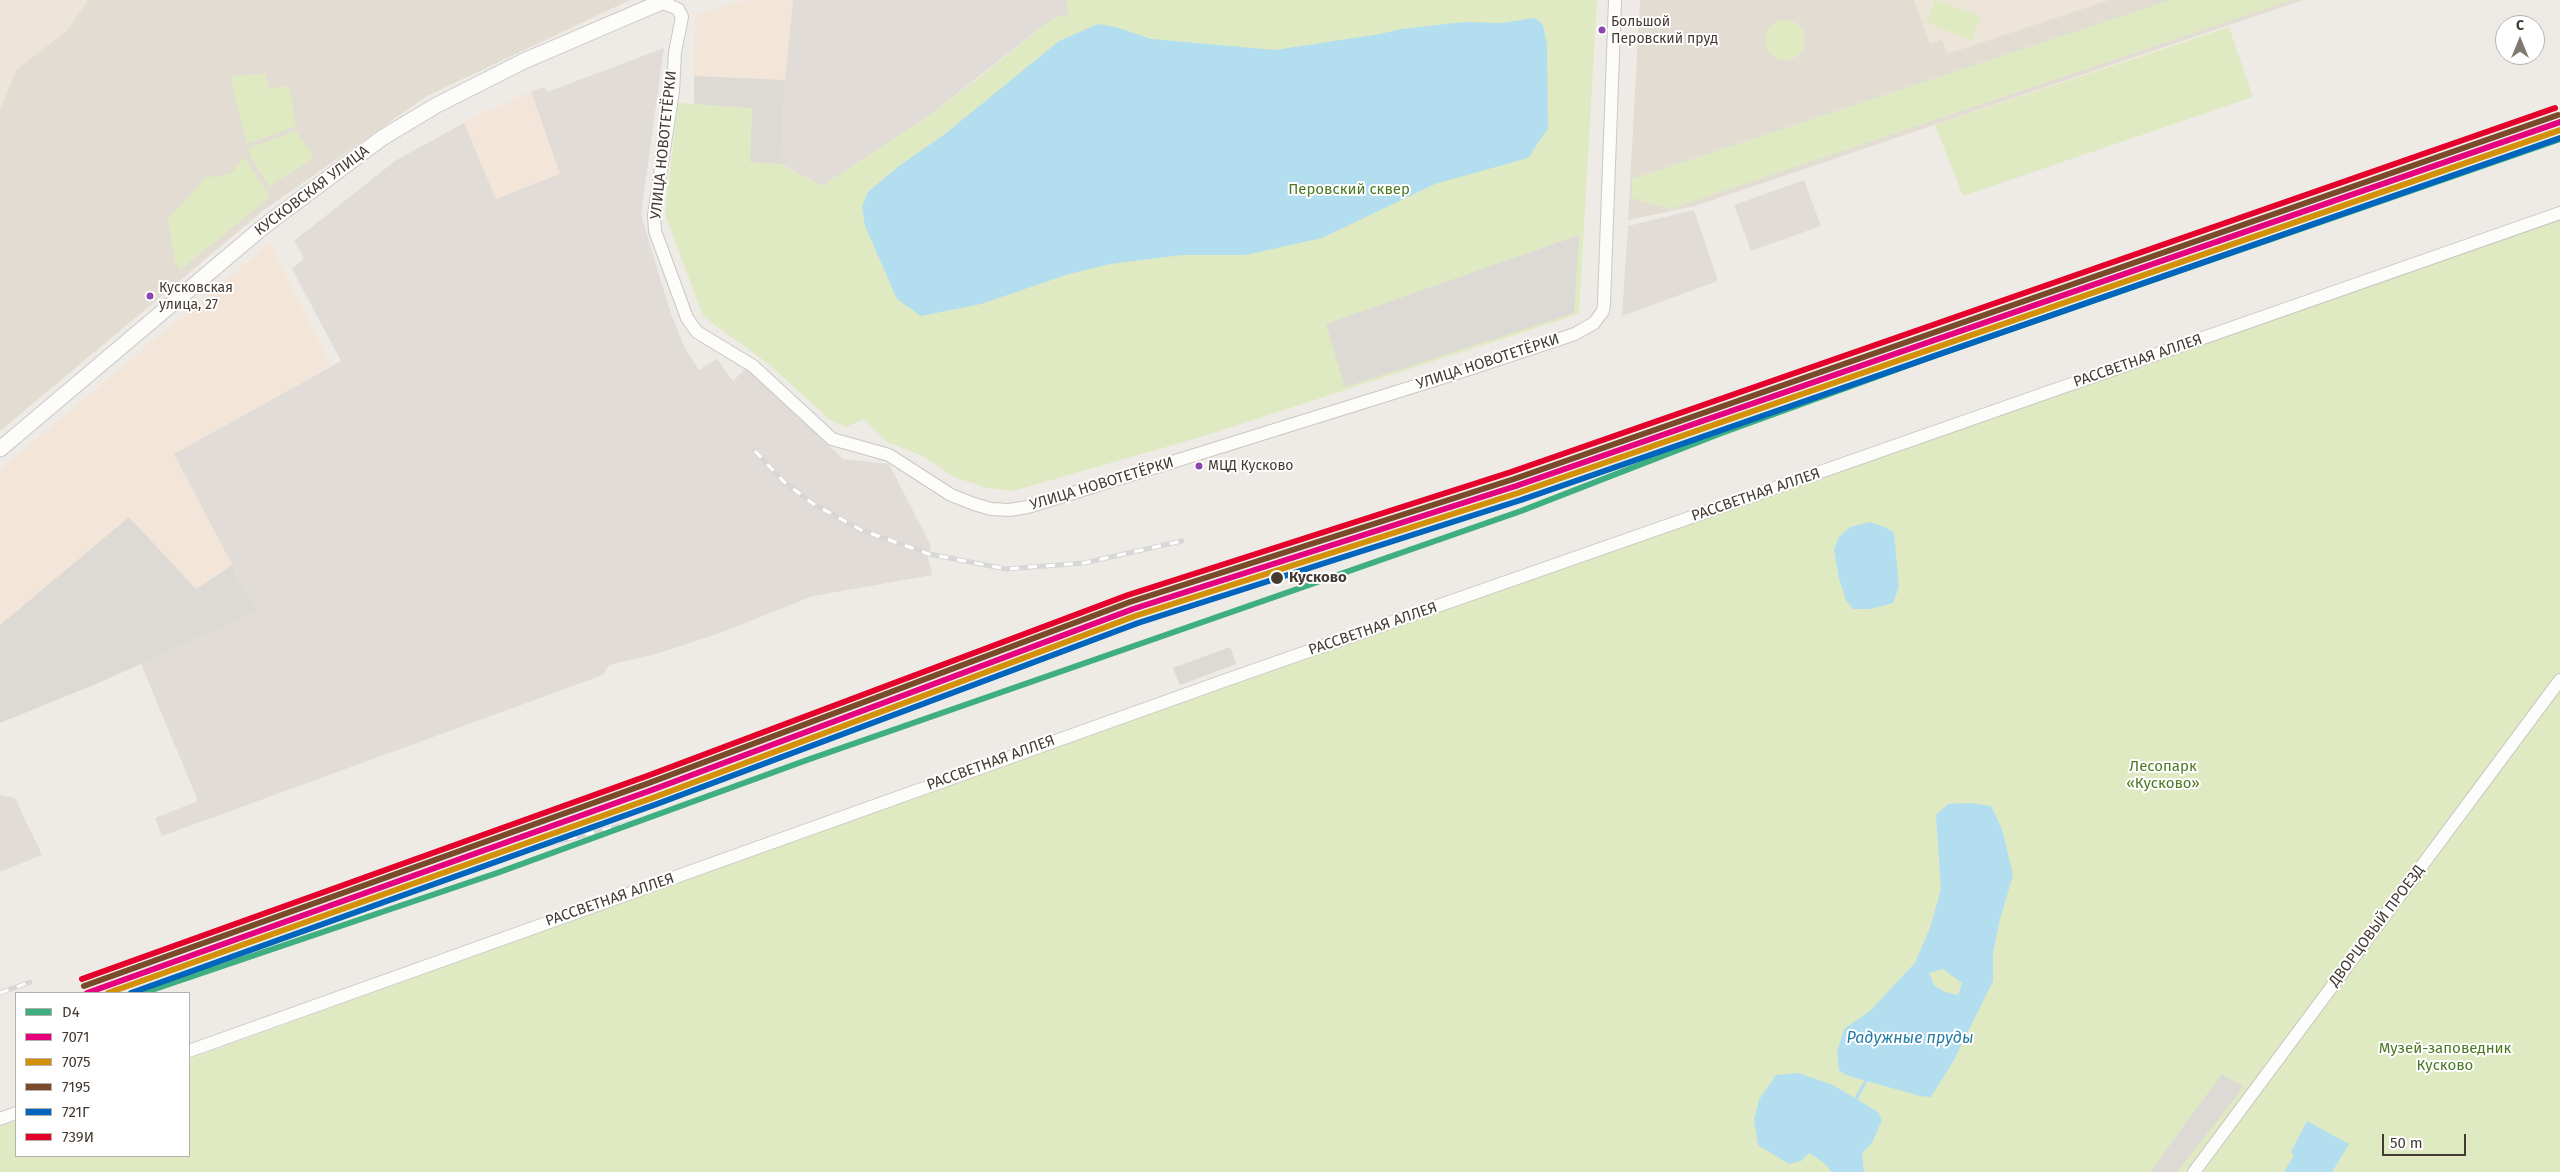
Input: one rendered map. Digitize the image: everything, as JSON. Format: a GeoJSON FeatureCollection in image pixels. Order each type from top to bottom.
{"type":"FeatureCollection","features":[{"type":"Feature","properties":{"kind":"street","name":"УЛИЦА НОВОТЕТЁРКИ"},"geometry":{"type":"LineString","coordinates":[[662,1],[681,13],[675,52],[673,91],[654,215],[656,231],[668,270],[687,318],[697,332],[753,366],[832,439],[889,455],[929,482],[974,504],[991,509],[1009,510],[1028,507],[1454,374],[1575,334],[1594,323],[1603,312],[1604,303],[1615,0]]}},
{"type":"Feature","properties":{"kind":"street","name":"КУСКОВСКАЯ УЛИЦА"},"geometry":{"type":"LineString","coordinates":[[0,449],[263,227],[382,138],[435,106],[524,61],[662,1]]}},
{"type":"Feature","properties":{"kind":"street","name":"РАССВЕТНАЯ АЛЛЕЯ"},"geometry":{"type":"LineString","coordinates":[[190,1051],[1229,679],[2560,213]]}},
{"type":"Feature","properties":{"kind":"street","name":"ДВОРЦОВЫЙ ПРОЕЗД"},"geometry":{"type":"LineString","coordinates":[[2194,1172],[2560,680]]}},
{"type":"Feature","properties":{"kind":"street"},"geometry":{"type":"LineString","coordinates":[[0,1119],[15,1113]]}},
{"type":"Feature","properties":{"kind":"shaded area"},"geometry":{"type":"Polygon","coordinates":[[[0,0],[630,0],[427,96],[264,210],[0,431],[0,0]]]}},
{"type":"Feature","properties":{"kind":"shaded area"},"geometry":{"type":"Polygon","coordinates":[[[0,0],[88,0],[67,31],[16,70],[0,111],[0,0]]]}},
{"type":"Feature","properties":{"kind":"shaded area"},"geometry":{"type":"Polygon","coordinates":[[[747,0],[793,0],[785,80],[694,76],[695,15],[747,0]]]}},
{"type":"Feature","properties":{"kind":"shaded area"},"geometry":{"type":"Polygon","coordinates":[[[793,0],[1067,0],[1069,14],[1057,17],[1044,25],[927,117],[822,186],[781,164],[785,80],[793,0]]]}},
{"type":"Feature","properties":{"kind":"shaded area"},"geometry":{"type":"Polygon","coordinates":[[[1640,0],[2303,0],[1695,206],[1628,220],[1640,0]]]}},
{"type":"Feature","properties":{"kind":"shaded area"},"geometry":{"type":"Polygon","coordinates":[[[1914,0],[2109,0],[1947,54],[1942,40],[1930,44],[1914,0]]]}},
{"type":"Feature","properties":{"kind":"shaded area"},"geometry":{"type":"Polygon","coordinates":[[[664,48],[641,214],[669,308],[685,349],[699,370],[717,359],[733,381],[747,367],[843,459],[889,464],[931,546],[928,557],[932,575],[813,596],[720,633],[656,654],[609,665],[603,675],[162,836],[155,818],[198,801],[141,664],[257,612],[174,454],[341,361],[292,269],[304,258],[294,241],[395,161],[464,123],[496,199],[560,174],[531,91],[544,87],[547,92],[664,48]]]}},
{"type":"Feature","properties":{"kind":"shaded area"},"geometry":{"type":"Polygon","coordinates":[[[694,76],[785,80],[781,164],[750,162],[752,108],[694,104],[694,76]]]}},
{"type":"Feature","properties":{"kind":"shaded area"},"geometry":{"type":"Polygon","coordinates":[[[531,91],[560,174],[496,199],[464,123],[531,91]]]}},
{"type":"Feature","properties":{"kind":"shaded area"},"geometry":{"type":"Polygon","coordinates":[[[1804,180],[1821,226],[1751,251],[1734,205],[1804,180]]]}},
{"type":"Feature","properties":{"kind":"shaded area"},"geometry":{"type":"Polygon","coordinates":[[[1694,210],[1718,281],[1622,316],[1628,226],[1694,210]]]}},
{"type":"Feature","properties":{"kind":"shaded area"},"geometry":{"type":"Polygon","coordinates":[[[1579,235],[1574,313],[1345,387],[1326,324],[1579,235]]]}},
{"type":"Feature","properties":{"kind":"shaded area"},"geometry":{"type":"Polygon","coordinates":[[[270,243],[331,365],[174,454],[232,565],[196,589],[129,517],[0,625],[0,470],[270,243]]]}},
{"type":"Feature","properties":{"kind":"shaded area"},"geometry":{"type":"Polygon","coordinates":[[[129,517],[196,589],[232,565],[257,612],[96,684],[0,723],[0,625],[129,517]]]}},
{"type":"Feature","properties":{"kind":"shaded area"},"geometry":{"type":"Polygon","coordinates":[[[1230,647],[1236,664],[1180,685],[1173,668],[1230,647]]]}},
{"type":"Feature","properties":{"kind":"shaded area"},"geometry":{"type":"Polygon","coordinates":[[[0,795],[15,798],[42,855],[0,872],[0,795]]]}},
{"type":"Feature","properties":{"kind":"shaded area"},"geometry":{"type":"Polygon","coordinates":[[[2222,1074],[2243,1086],[2239,1093],[2177,1172],[2150,1172],[2222,1074]]]}},
{"type":"Feature","properties":{"kind":"green space","name":"Перовский сквер"},"geometry":{"type":"Polygon","coordinates":[[[1067,0],[1597,0],[1579,314],[1204,436],[1013,491],[987,488],[954,477],[923,456],[887,442],[864,419],[846,427],[830,420],[770,365],[703,316],[665,214],[678,103],[752,107],[750,162],[781,164],[822,186],[927,117],[1044,25],[1057,17],[1069,14],[1067,0]]]}},
{"type":"Feature","properties":{"kind":"green space"},"geometry":{"type":"Polygon","coordinates":[[[1935,0],[1981,16],[1972,40],[1927,23],[1935,0]]]}},
{"type":"Feature","properties":{"kind":"green space"},"geometry":{"type":"Polygon","coordinates":[[[2170,0],[2291,0],[1670,209],[1632,198],[1632,179],[2170,0]]]}},
{"type":"Feature","properties":{"kind":"green space"},"geometry":{"type":"Polygon","coordinates":[[[1781,20],[1789,20],[1796,23],[1802,29],[1805,40],[1802,51],[1796,57],[1789,60],[1781,60],[1774,57],[1768,51],[1765,44],[1765,36],[1768,29],[1774,23],[1781,20]]]}},
{"type":"Feature","properties":{"kind":"green space"},"geometry":{"type":"Polygon","coordinates":[[[2229,27],[2253,97],[1963,196],[1935,125],[2229,27]]]}},
{"type":"Feature","properties":{"kind":"green space"},"geometry":{"type":"Polygon","coordinates":[[[265,74],[269,89],[289,86],[296,126],[247,144],[231,81],[234,76],[265,74]]]}},
{"type":"Feature","properties":{"kind":"green space"},"geometry":{"type":"Polygon","coordinates":[[[296,131],[314,158],[269,186],[251,157],[249,148],[296,131]]]}},
{"type":"Feature","properties":{"kind":"green space"},"geometry":{"type":"Polygon","coordinates":[[[244,157],[270,197],[180,270],[175,261],[168,218],[206,178],[232,173],[244,157]]]}},
{"type":"Feature","properties":{"kind":"green space","name":"Лесопарк «Кусково»"},"geometry":{"type":"Polygon","coordinates":[[[2560,220],[2560,1172],[0,1172],[0,1127],[15,1121],[15,1157],[190,1157],[190,1059],[1210,691],[2293,310],[2560,220]]]}},
{"type":"Feature","properties":{"kind":"water"},"geometry":{"type":"Polygon","coordinates":[[[1535,18],[1543,25],[1547,45],[1548,128],[1528,158],[1435,184],[1322,238],[1246,255],[1182,255],[1110,264],[1069,274],[981,304],[921,316],[897,299],[865,226],[862,207],[868,192],[899,166],[945,134],[1059,41],[1098,24],[1116,27],[1151,39],[1275,50],[1401,29],[1465,22],[1501,23],[1535,18]]]}},
{"type":"Feature","properties":{"kind":"water"},"geometry":{"type":"Polygon","coordinates":[[[1870,522],[1885,527],[1894,533],[1899,587],[1893,603],[1871,609],[1853,609],[1846,600],[1839,579],[1834,549],[1839,537],[1850,527],[1870,522]]]}},
{"type":"Feature","properties":{"kind":"water","name":"Радужные пруды"},"geometry":{"type":"Polygon","coordinates":[[[1970,803],[1991,806],[2002,829],[2013,875],[2000,919],[1993,953],[1993,981],[1954,1060],[1931,1097],[1920,1096],[1849,1076],[1839,1071],[1837,1052],[1844,1029],[1870,1011],[1915,963],[1930,928],[1941,889],[1936,815],[1948,804],[1970,803]],[[1943,969],[1929,973],[1934,985],[1945,992],[1958,995],[1962,983],[1943,969]]]}},
{"type":"Feature","properties":{"kind":"water","name":"Радужные пруды"},"geometry":{"type":"Polygon","coordinates":[[[1798,1073],[1833,1085],[1878,1112],[1882,1120],[1872,1143],[1862,1153],[1864,1172],[1832,1172],[1824,1163],[1809,1153],[1801,1161],[1789,1164],[1758,1145],[1754,1120],[1759,1100],[1776,1075],[1798,1073]]]}},
{"type":"Feature","properties":{"kind":"water"},"geometry":{"type":"Polygon","coordinates":[[[2307,1121],[2349,1144],[2332,1172],[2284,1172],[2294,1155],[2291,1152],[2307,1121]]]}},
{"type":"Feature","properties":{"kind":"waterway"},"geometry":{"type":"LineString","coordinates":[[1854,1102],[1867,1079]]}},
{"type":"Feature","properties":{"kind":"railway"},"geometry":{"type":"LineString","coordinates":[[755,451],[783,481],[812,503],[861,530],[929,554],[1006,569],[1084,563],[1182,541]]}},
{"type":"Feature","properties":{"kind":"railway"},"geometry":{"type":"LineString","coordinates":[[533,848],[639,821]]}},
{"type":"Feature","properties":{"kind":"railway"},"geometry":{"type":"LineString","coordinates":[[0,993],[30,982]]}},
{"type":"Feature","properties":{"kind":"transit line","name":"739И"},"geometry":{"type":"LineString","coordinates":[[82,979],[647,776],[1128,595],[1511,472],[2555,108]]}},
{"type":"Feature","properties":{"kind":"transit line","name":"7195"},"geometry":{"type":"LineString","coordinates":[[84,986],[649,783],[1130,602],[1514,479],[2558,115]]}},
{"type":"Feature","properties":{"kind":"transit line","name":"7071"},"geometry":{"type":"LineString","coordinates":[[90,992],[652,790],[1133,609],[1516,486],[2560,122]]}},
{"type":"Feature","properties":{"kind":"transit line","name":"7075"},"geometry":{"type":"LineString","coordinates":[[111,992],[655,797],[1135,616],[1518,493],[2560,130]]}},
{"type":"Feature","properties":{"kind":"transit line","name":"721Г"},"geometry":{"type":"LineString","coordinates":[[134,992],[657,804],[1138,623],[1521,500],[2560,138]]}},
{"type":"Feature","properties":{"kind":"transit line","name":"D4"},"geometry":{"type":"LineString","coordinates":[[146,992],[497,873],[807,760],[1521,511],[1719,434],[1934,356],[2560,139]]}},
{"type":"Feature","properties":{"kind":"place","name":"Большой Перовский пруд"},"geometry":{"type":"Point","coordinates":[1602,30]}},
{"type":"Feature","properties":{"kind":"place","name":"Кусковская улица, 27"},"geometry":{"type":"Point","coordinates":[150,296]}},
{"type":"Feature","properties":{"kind":"place","name":"МЦД Кусково"},"geometry":{"type":"Point","coordinates":[1199,466]}},
{"type":"Feature","properties":{"kind":"place","name":"Кусково"},"geometry":{"type":"Point","coordinates":[1277,578]}},
{"type":"Feature","properties":{"kind":"park label","name":"Музей-заповедник Кусково"},"geometry":{"type":"Point","coordinates":[2445,1058]}}]}
